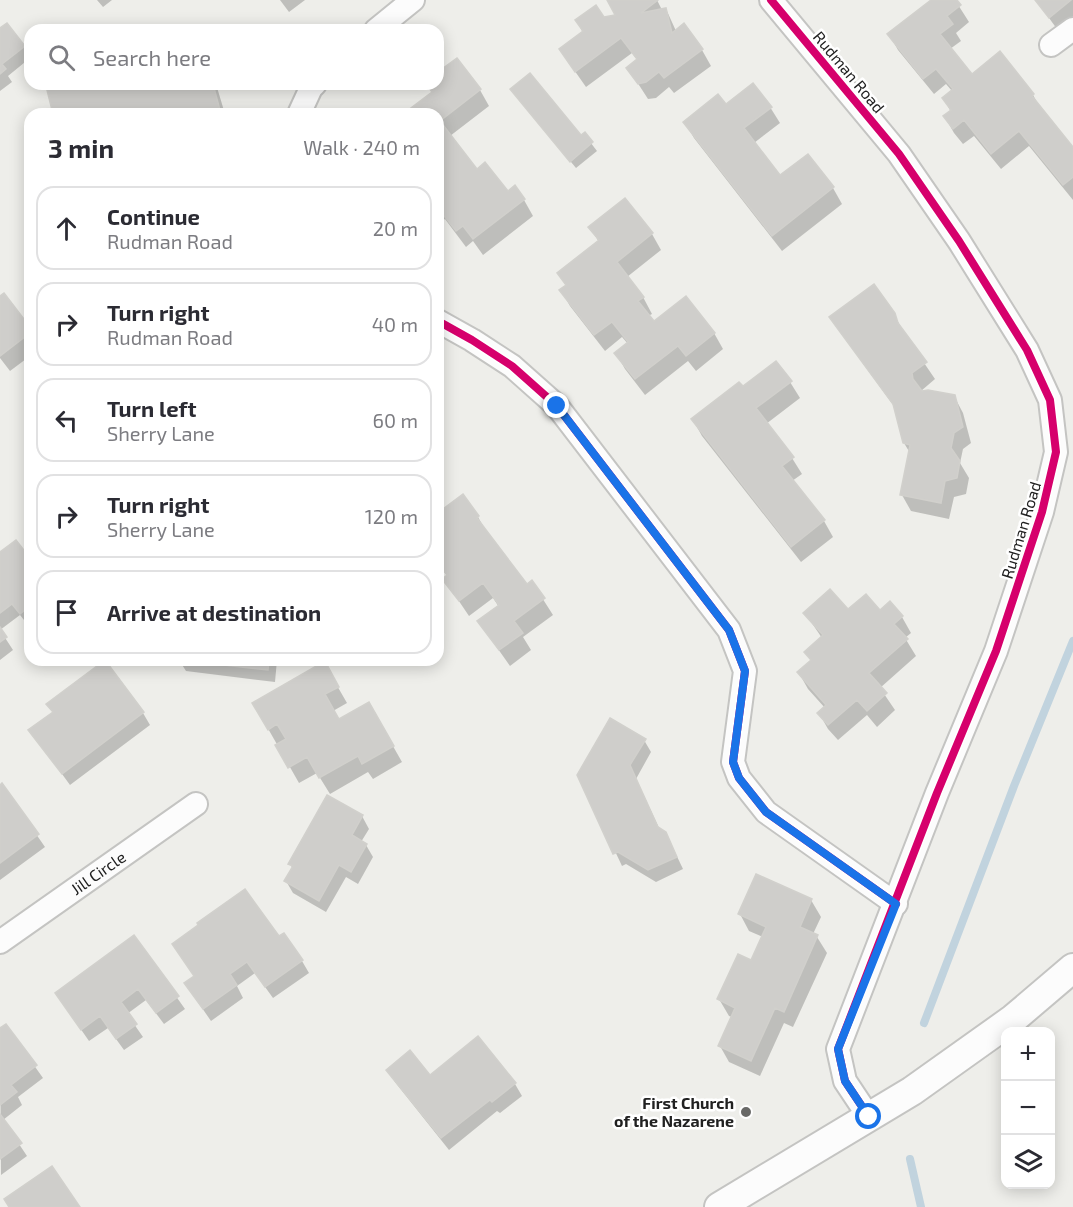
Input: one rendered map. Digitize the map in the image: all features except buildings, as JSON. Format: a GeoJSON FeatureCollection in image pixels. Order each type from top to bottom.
{"type":"FeatureCollection","features":[{"type":"Feature","properties":{"kind":"street"},"geometry":{"type":"LineString","coordinates":[[383,24],[413,0]]}},
{"type":"Feature","properties":{"kind":"street","name":"Rudman Road"},"geometry":{"type":"LineString","coordinates":[[771,0],[899,154],[959,241],[1027,350],[1050,400],[1056,452],[1042,512],[996,651],[838,1049],[845,1081],[869,1117]]}},
{"type":"Feature","properties":{"kind":"street"},"geometry":{"type":"LineString","coordinates":[[1051,45],[1073,29]]}},
{"type":"Feature","properties":{"kind":"street"},"geometry":{"type":"LineString","coordinates":[[302,108],[312,90]]}},
{"type":"Feature","properties":{"kind":"street"},"geometry":{"type":"LineString","coordinates":[[444,324],[512,366],[557,406],[729,630],[745,671],[733,762],[739,778],[766,812],[896,904]]}},
{"type":"Feature","properties":{"kind":"street","name":"Jill Circle"},"geometry":{"type":"LineString","coordinates":[[0,942],[196,804]]}},
{"type":"Feature","properties":{"kind":"street"},"geometry":{"type":"LineString","coordinates":[[719,1207],[912,1091],[1013,1019],[1073,968]]}},
{"type":"Feature","properties":{"kind":"waterway"},"geometry":{"type":"LineString","coordinates":[[924,1023],[1014,786],[1073,641]]}},
{"type":"Feature","properties":{"kind":"waterway"},"geometry":{"type":"LineString","coordinates":[[910,1159],[921,1207]]}},
{"type":"Feature","properties":{"kind":"cycle path"},"geometry":{"type":"LineString","coordinates":[[771,0],[899,154],[959,241],[1027,350],[1050,400],[1056,452],[1042,512],[996,651],[937,793],[838,1049],[845,1081],[869,1117]]}},
{"type":"Feature","properties":{"kind":"cycle path"},"geometry":{"type":"LineString","coordinates":[[444,324],[512,366],[557,406],[729,630],[745,671],[733,762],[739,778],[766,812],[896,904]]}},
{"type":"Feature","properties":{"kind":"place","name":"First Church of the Nazarene"},"geometry":{"type":"Point","coordinates":[746,1112]}},
{"type":"Feature","properties":{"kind":"route"},"geometry":{"type":"LineString","coordinates":[[557,406],[729,630],[745,671],[733,762],[739,778],[766,812],[896,904],[838,1049],[845,1081],[869,1117]]}}]}
